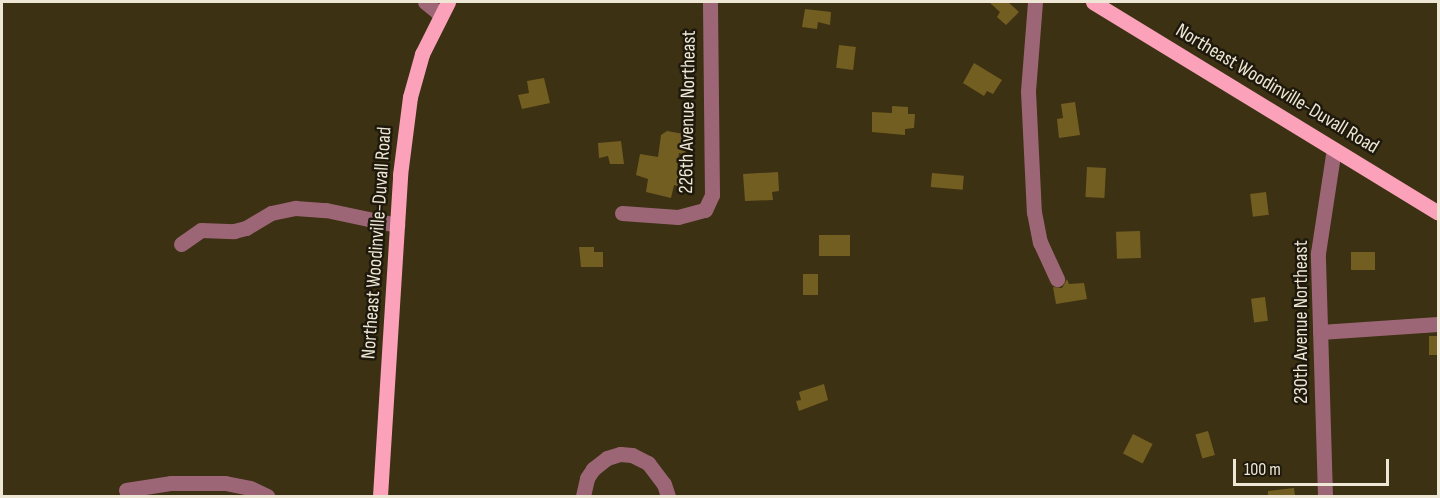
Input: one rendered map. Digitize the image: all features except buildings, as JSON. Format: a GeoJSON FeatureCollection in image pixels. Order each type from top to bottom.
{"type":"FeatureCollection","features":[{"type":"Feature","properties":{"kind":"main road","name":"Northeast Woodinville-Duvall Road"},"geometry":{"type":"LineString","coordinates":[[1093,2],[1438,213]]}},
{"type":"Feature","properties":{"kind":"main road","name":"Northeast Woodinville-Duvall Road"},"geometry":{"type":"LineString","coordinates":[[380,496],[397,225],[410,97],[422,54],[444,8]]}},
{"type":"Feature","properties":{"kind":"street"},"geometry":{"type":"LineString","coordinates":[[424,2],[444,8]]}},
{"type":"Feature","properties":{"kind":"street","name":"226th Avenue Northeast"},"geometry":{"type":"LineString","coordinates":[[622,213],[678,218],[705,210],[712,195],[710,2]]}},
{"type":"Feature","properties":{"kind":"street"},"geometry":{"type":"LineString","coordinates":[[1035,2],[1028,91],[1036,231],[1057,279]]}},
{"type":"Feature","properties":{"kind":"street","name":"230th Avenue Northeast"},"geometry":{"type":"LineString","coordinates":[[1325,496],[1318,254],[1334,149]]}},
{"type":"Feature","properties":{"kind":"street"},"geometry":{"type":"LineString","coordinates":[[181,244],[201,230],[240,229],[272,213],[288,209],[326,210],[397,225]]}},
{"type":"Feature","properties":{"kind":"street"},"geometry":{"type":"LineString","coordinates":[[1320,332],[1438,324]]}},
{"type":"Feature","properties":{"kind":"street"},"geometry":{"type":"LineString","coordinates":[[583,496],[587,478],[593,469],[607,458],[620,454],[632,455],[648,463],[664,484],[668,496]]}},
{"type":"Feature","properties":{"kind":"street"},"geometry":{"type":"LineString","coordinates":[[126,490],[171,483],[225,483],[250,488],[267,496]]}}]}
